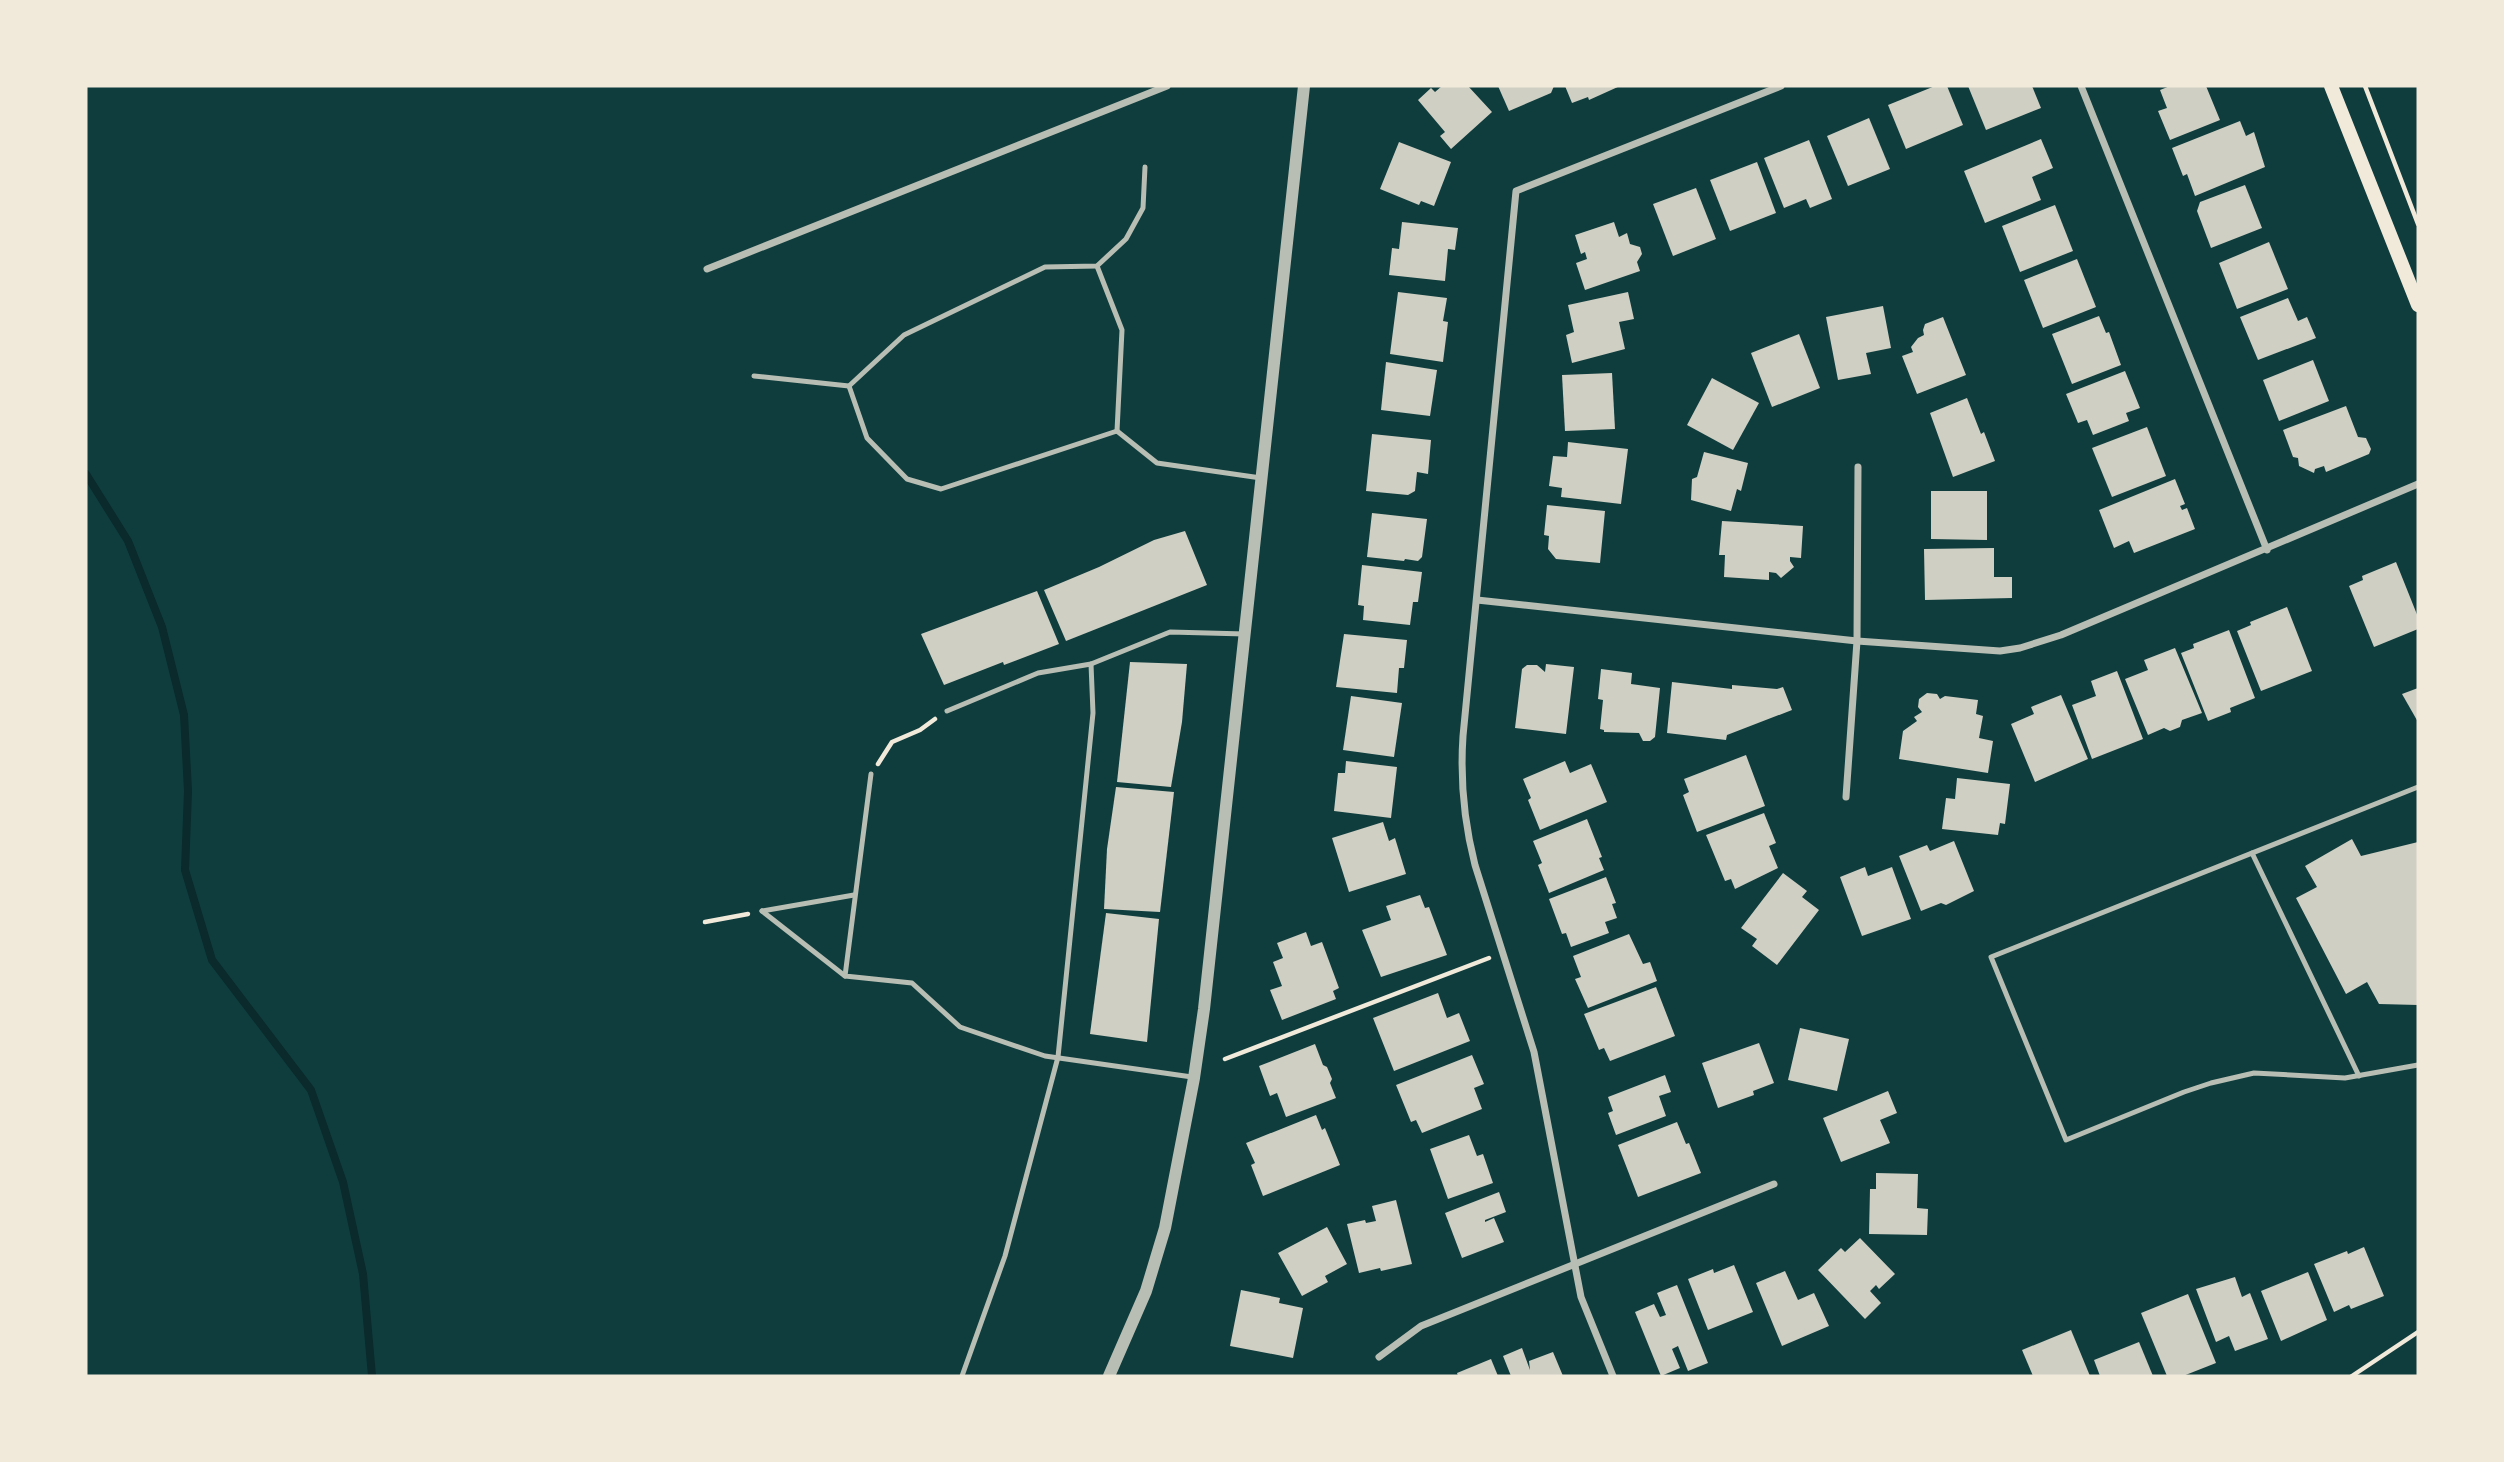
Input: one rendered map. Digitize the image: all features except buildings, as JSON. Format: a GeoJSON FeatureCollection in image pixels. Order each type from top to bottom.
{"type":"FeatureCollection","features":[{"type":"Feature","properties":{"kind":"main road"},"geometry":{"type":"LineString","coordinates":[[2331,86],[2418,304]]}},
{"type":"Feature","properties":{"kind":"street"},"geometry":{"type":"LineString","coordinates":[[707,269],[1167,86]]}},
{"type":"Feature","properties":{"kind":"street"},"geometry":{"type":"LineString","coordinates":[[1109,1376],[1146,1291],[1165,1228],[1194,1077],[1204,1009],[1304,86]]}},
{"type":"Feature","properties":{"kind":"street"},"geometry":{"type":"LineString","coordinates":[[1612,1376],[1581,1297],[1534,1052],[1468,836],[1462,783],[1462,749],[1516,191],[1781,86]]}},
{"type":"Feature","properties":{"kind":"street"},"geometry":{"type":"LineString","coordinates":[[2081,86],[2267,550]]}},
{"type":"Feature","properties":{"kind":"street"},"geometry":{"type":"LineString","coordinates":[[1846,797],[1857,641],[1858,467]]}},
{"type":"Feature","properties":{"kind":"street"},"geometry":{"type":"LineString","coordinates":[[1477,600],[1857,641],[1982,650],[2020,648],[2061,635],[2418,484]]}},
{"type":"Feature","properties":{"kind":"street"},"geometry":{"type":"LineString","coordinates":[[1379,1357],[1421,1326],[1774,1184]]}},
{"type":"Feature","properties":{"kind":"lane"},"geometry":{"type":"LineString","coordinates":[[754,376],[849,386],[904,335],[1045,267],[1097,266],[1126,239],[1143,208],[1145,167]]}},
{"type":"Feature","properties":{"kind":"lane"},"geometry":{"type":"LineString","coordinates":[[1097,266],[1122,330],[1117,431]]}},
{"type":"Feature","properties":{"kind":"lane"},"geometry":{"type":"LineString","coordinates":[[849,386],[867,438],[908,479],[941,489],[1117,431]]}},
{"type":"Feature","properties":{"kind":"lane"},"geometry":{"type":"LineString","coordinates":[[1117,431],[1157,463],[1261,478]]}},
{"type":"Feature","properties":{"kind":"lane"},"geometry":{"type":"LineString","coordinates":[[947,711],[1038,673],[1091,664],[1170,632],[1245,634]]}},
{"type":"Feature","properties":{"kind":"lane"},"geometry":{"type":"LineString","coordinates":[[962,1376],[1005,1256],[1058,1057],[1093,713],[1091,664]]}},
{"type":"Feature","properties":{"kind":"lane"},"geometry":{"type":"LineString","coordinates":[[845,976],[871,774]]}},
{"type":"Feature","properties":{"kind":"lane"},"geometry":{"type":"LineString","coordinates":[[2418,787],[1991,957],[2066,1140],[2184,1092],[2254,1073],[2359,1076],[2418,1065]]}},
{"type":"Feature","properties":{"kind":"lane"},"geometry":{"type":"LineString","coordinates":[[2252,853],[2359,1076]]}},
{"type":"Feature","properties":{"kind":"lane"},"geometry":{"type":"LineString","coordinates":[[762,911],[854,895]]}},
{"type":"Feature","properties":{"kind":"lane"},"geometry":{"type":"LineString","coordinates":[[762,911],[845,976],[912,983],[960,1027],[1045,1056],[1194,1077]]}},
{"type":"Feature","properties":{"kind":"path"},"geometry":{"type":"LineString","coordinates":[[2365,86],[2418,224]]}},
{"type":"Feature","properties":{"kind":"path"},"geometry":{"type":"LineString","coordinates":[[871,774],[892,742],[920,730],[947,711]]}},
{"type":"Feature","properties":{"kind":"path"},"geometry":{"type":"LineString","coordinates":[[705,922],[762,911]]}},
{"type":"Feature","properties":{"kind":"path"},"geometry":{"type":"LineString","coordinates":[[1225,1059],[1503,953]]}},
{"type":"Feature","properties":{"kind":"path"},"geometry":{"type":"LineString","coordinates":[[2352,1376],[2418,1332]]}},
{"type":"Feature","properties":{"kind":"waterway"},"geometry":{"type":"LineString","coordinates":[[86,474],[128,541],[162,627],[184,715],[188,791],[185,870],[212,960],[311,1090],[343,1182],[363,1274],[372,1376]]}}]}
